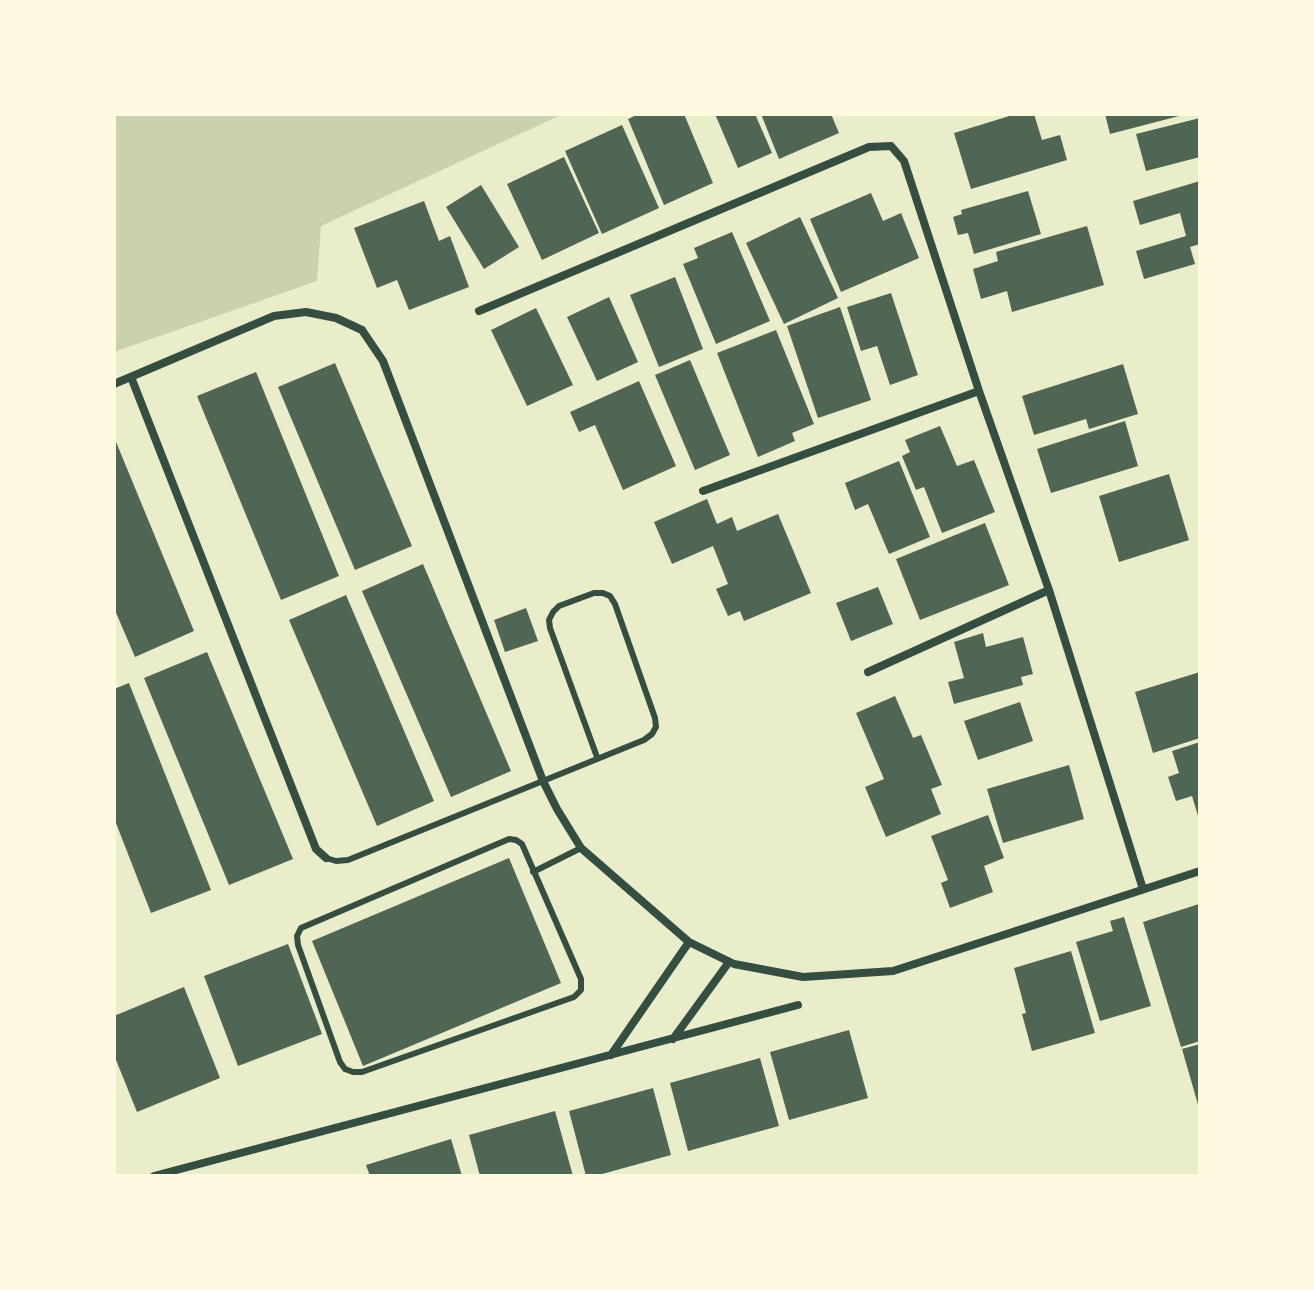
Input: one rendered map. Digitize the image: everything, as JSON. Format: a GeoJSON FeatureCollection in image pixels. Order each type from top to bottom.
{"type":"FeatureCollection","features":[{"type":"Feature","properties":{"kind":"street"},"geometry":{"type":"LineString","coordinates":[[479,311],[869,147],[891,146],[904,161],[979,391],[1049,590],[1143,889]]}},
{"type":"Feature","properties":{"kind":"street"},"geometry":{"type":"LineString","coordinates":[[114,384],[274,316],[306,312],[336,318],[362,330],[383,361],[543,781],[557,809],[581,848],[689,942],[729,962],[803,977],[893,971],[1200,871]]}},
{"type":"Feature","properties":{"kind":"street"},"geometry":{"type":"LineString","coordinates":[[131,377],[316,849],[326,858]]}},
{"type":"Feature","properties":{"kind":"street"},"geometry":{"type":"LineString","coordinates":[[703,491],[979,391]]}},
{"type":"Feature","properties":{"kind":"street"},"geometry":{"type":"LineString","coordinates":[[868,672],[1049,590]]}},
{"type":"Feature","properties":{"kind":"street"},"geometry":{"type":"LineString","coordinates":[[610,1056],[689,942]]}},
{"type":"Feature","properties":{"kind":"street"},"geometry":{"type":"LineString","coordinates":[[673,1039],[729,962]]}},
{"type":"Feature","properties":{"kind":"street"},"geometry":{"type":"LineString","coordinates":[[154,1176],[798,1005]]}},
{"type":"Feature","properties":{"kind":"lane"},"geometry":{"type":"LineString","coordinates":[[326,858],[348,860],[644,740],[656,727],[655,718],[615,604],[610,596],[603,593],[594,593],[559,606],[549,620],[597,757]]}},
{"type":"Feature","properties":{"kind":"lane"},"geometry":{"type":"LineString","coordinates":[[509,839],[522,844],[533,872],[581,979],[581,990],[574,997],[362,1072],[345,1069],[298,945],[297,936],[301,928],[509,839]]}},
{"type":"Feature","properties":{"kind":"lane"},"geometry":{"type":"LineString","coordinates":[[533,872],[581,848]]}},
{"type":"Feature","properties":{"kind":"green space"},"geometry":{"type":"Polygon","coordinates":[[[114,114],[563,114],[321,226],[317,281],[114,352],[114,114]]]}},
{"type":"Feature","properties":{"kind":"building"},"geometry":{"type":"Polygon","coordinates":[[[639,114],[684,114],[713,183],[664,205],[628,119],[639,114]]]}},
{"type":"Feature","properties":{"kind":"building"},"geometry":{"type":"Polygon","coordinates":[[[715,114],[755,114],[772,153],[738,168],[715,114]]]}},
{"type":"Feature","properties":{"kind":"building"},"geometry":{"type":"Polygon","coordinates":[[[761,114],[831,114],[839,133],[779,159],[761,114]]]}},
{"type":"Feature","properties":{"kind":"building"},"geometry":{"type":"Polygon","coordinates":[[[1016,114],[1034,114],[1042,140],[1060,135],[1067,160],[971,189],[954,133],[1016,114]]]}},
{"type":"Feature","properties":{"kind":"building"},"geometry":{"type":"Polygon","coordinates":[[[1105,114],[1182,114],[1183,115],[1110,134],[1105,114]]]}},
{"type":"Feature","properties":{"kind":"building"},"geometry":{"type":"Polygon","coordinates":[[[1200,118],[1200,157],[1146,171],[1136,134],[1200,118]]]}},
{"type":"Feature","properties":{"kind":"building"},"geometry":{"type":"Polygon","coordinates":[[[622,125],[659,208],[602,234],[565,151],[622,125]]]}},
{"type":"Feature","properties":{"kind":"building"},"geometry":{"type":"Polygon","coordinates":[[[564,157],[599,233],[542,260],[507,184],[564,157]]]}},
{"type":"Feature","properties":{"kind":"building"},"geometry":{"type":"Polygon","coordinates":[[[1200,181],[1200,244],[1190,247],[1195,264],[1144,279],[1136,251],[1186,236],[1180,213],[1140,225],[1133,201],[1200,181]]]}},
{"type":"Feature","properties":{"kind":"building"},"geometry":{"type":"Polygon","coordinates":[[[481,185],[519,247],[484,269],[446,207],[481,185]]]}},
{"type":"Feature","properties":{"kind":"building"},"geometry":{"type":"Polygon","coordinates":[[[1028,191],[1041,234],[974,254],[968,233],[958,235],[953,217],[962,214],[961,210],[1028,191]]]}},
{"type":"Feature","properties":{"kind":"building"},"geometry":{"type":"Polygon","coordinates":[[[871,193],[883,221],[901,213],[919,258],[841,292],[810,219],[871,193]]]}},
{"type":"Feature","properties":{"kind":"building"},"geometry":{"type":"Polygon","coordinates":[[[424,201],[439,241],[450,236],[469,287],[409,310],[397,280],[377,288],[354,228],[424,201]]]}},
{"type":"Feature","properties":{"kind":"building"},"geometry":{"type":"Polygon","coordinates":[[[800,217],[838,298],[784,324],[746,243],[800,217]]]}},
{"type":"Feature","properties":{"kind":"building"},"geometry":{"type":"Polygon","coordinates":[[[1087,226],[1104,285],[1012,312],[1007,291],[981,299],[973,269],[998,261],[996,252],[1087,226]]]}},
{"type":"Feature","properties":{"kind":"building"},"geometry":{"type":"Polygon","coordinates":[[[732,232],[770,321],[716,344],[683,264],[698,258],[694,248],[732,232]]]}},
{"type":"Feature","properties":{"kind":"building"},"geometry":{"type":"Polygon","coordinates":[[[675,277],[703,349],[659,367],[630,295],[675,277]]]}},
{"type":"Feature","properties":{"kind":"building"},"geometry":{"type":"Polygon","coordinates":[[[891,293],[918,375],[890,385],[877,346],[861,351],[847,307],[891,293]]]}},
{"type":"Feature","properties":{"kind":"building"},"geometry":{"type":"Polygon","coordinates":[[[609,297],[638,362],[597,381],[567,317],[609,297]]]}},
{"type":"Feature","properties":{"kind":"building"},"geometry":{"type":"Polygon","coordinates":[[[840,307],[871,400],[818,418],[787,326],[840,307]]]}},
{"type":"Feature","properties":{"kind":"building"},"geometry":{"type":"Polygon","coordinates":[[[536,308],[573,385],[527,406],[491,330],[536,308]]]}},
{"type":"Feature","properties":{"kind":"building"},"geometry":{"type":"Polygon","coordinates":[[[776,330],[814,424],[792,433],[795,441],[758,457],[717,353],[776,330]]]}},
{"type":"Feature","properties":{"kind":"building"},"geometry":{"type":"Polygon","coordinates":[[[690,360],[730,455],[695,470],[655,375],[690,360]]]}},
{"type":"Feature","properties":{"kind":"building"},"geometry":{"type":"Polygon","coordinates":[[[335,363],[412,546],[355,570],[278,387],[335,363]]]}},
{"type":"Feature","properties":{"kind":"building"},"geometry":{"type":"Polygon","coordinates":[[[1123,364],[1138,414],[1089,429],[1086,419],[1034,435],[1022,396],[1123,364]]]}},
{"type":"Feature","properties":{"kind":"building"},"geometry":{"type":"Polygon","coordinates":[[[256,372],[339,576],[281,600],[197,396],[256,372]]]}},
{"type":"Feature","properties":{"kind":"building"},"geometry":{"type":"Polygon","coordinates":[[[639,381],[676,466],[623,490],[595,425],[579,432],[570,412],[639,381]]]}},
{"type":"Feature","properties":{"kind":"building"},"geometry":{"type":"Polygon","coordinates":[[[1125,421],[1138,466],[1051,493],[1037,449],[1125,421]]]}},
{"type":"Feature","properties":{"kind":"building"},"geometry":{"type":"Polygon","coordinates":[[[940,426],[957,466],[974,460],[995,512],[942,533],[924,487],[916,490],[902,456],[910,452],[905,440],[940,426]]]}},
{"type":"Feature","properties":{"kind":"building"},"geometry":{"type":"Polygon","coordinates":[[[114,437],[194,631],[135,657],[114,608],[114,437]]]}},
{"type":"Feature","properties":{"kind":"building"},"geometry":{"type":"Polygon","coordinates":[[[899,461],[930,537],[889,554],[868,504],[855,510],[845,483],[899,461]]]}},
{"type":"Feature","properties":{"kind":"building"},"geometry":{"type":"Polygon","coordinates":[[[1169,474],[1189,540],[1119,562],[1099,496],[1169,474]]]}},
{"type":"Feature","properties":{"kind":"building"},"geometry":{"type":"Polygon","coordinates":[[[707,499],[717,524],[732,517],[737,531],[778,514],[811,593],[744,621],[740,611],[728,616],[716,589],[728,584],[713,546],[672,564],[654,522],[707,499]]]}},
{"type":"Feature","properties":{"kind":"building"},"geometry":{"type":"Polygon","coordinates":[[[985,523],[1009,585],[920,620],[896,559],[985,523]]]}},
{"type":"Feature","properties":{"kind":"building"},"geometry":{"type":"Polygon","coordinates":[[[423,564],[511,771],[451,797],[362,591],[423,564]]]}},
{"type":"Feature","properties":{"kind":"building"},"geometry":{"type":"Polygon","coordinates":[[[878,587],[893,624],[851,641],[836,603],[878,587]]]}},
{"type":"Feature","properties":{"kind":"building"},"geometry":{"type":"Polygon","coordinates":[[[346,595],[434,801],[377,826],[289,620],[346,595]]]}},
{"type":"Feature","properties":{"kind":"building"},"geometry":{"type":"Polygon","coordinates":[[[526,608],[538,641],[505,652],[494,620],[526,608]]]}},
{"type":"Feature","properties":{"kind":"building"},"geometry":{"type":"Polygon","coordinates":[[[983,633],[986,647],[1023,637],[1033,674],[1021,677],[1023,685],[954,704],[948,682],[964,678],[954,642],[983,633]]]}},
{"type":"Feature","properties":{"kind":"building"},"geometry":{"type":"Polygon","coordinates":[[[207,652],[293,859],[229,885],[144,678],[207,652]]]}},
{"type":"Feature","properties":{"kind":"building"},"geometry":{"type":"Polygon","coordinates":[[[1200,672],[1200,738],[1153,753],[1135,692],[1200,672]]]}},
{"type":"Feature","properties":{"kind":"building"},"geometry":{"type":"Polygon","coordinates":[[[129,683],[211,890],[151,913],[114,818],[114,689],[129,683]]]}},
{"type":"Feature","properties":{"kind":"building"},"geometry":{"type":"Polygon","coordinates":[[[895,696],[913,738],[921,735],[942,785],[931,789],[941,814],[886,837],[865,787],[884,779],[856,713],[895,696]]]}},
{"type":"Feature","properties":{"kind":"building"},"geometry":{"type":"Polygon","coordinates":[[[1020,702],[1033,741],[978,760],[964,721],[1020,702]]]}},
{"type":"Feature","properties":{"kind":"building"},"geometry":{"type":"Polygon","coordinates":[[[1200,742],[1199,819],[1192,796],[1176,801],[1168,777],[1179,773],[1172,751],[1200,742]]]}},
{"type":"Feature","properties":{"kind":"building"},"geometry":{"type":"Polygon","coordinates":[[[1069,765],[1084,819],[1003,843],[987,789],[1069,765]]]}},
{"type":"Feature","properties":{"kind":"building"},"geometry":{"type":"Polygon","coordinates":[[[988,815],[1004,858],[984,866],[993,892],[950,908],[941,883],[948,880],[931,836],[988,815]]]}},
{"type":"Feature","properties":{"kind":"building"},"geometry":{"type":"Polygon","coordinates":[[[509,858],[561,983],[363,1066],[312,941],[509,858]]]}},
{"type":"Feature","properties":{"kind":"building"},"geometry":{"type":"Polygon","coordinates":[[[1199,904],[1200,1041],[1181,1047],[1143,922],[1199,904]]]}},
{"type":"Feature","properties":{"kind":"building"},"geometry":{"type":"Polygon","coordinates":[[[1124,917],[1151,1006],[1100,1021],[1076,942],[1113,931],[1110,921],[1124,917]]]}},
{"type":"Feature","properties":{"kind":"building"},"geometry":{"type":"Polygon","coordinates":[[[288,944],[322,1034],[238,1066],[204,976],[288,944]]]}},
{"type":"Feature","properties":{"kind":"building"},"geometry":{"type":"Polygon","coordinates":[[[1071,951],[1095,1033],[1032,1051],[1014,968],[1071,951]]]}},
{"type":"Feature","properties":{"kind":"building"},"geometry":{"type":"Polygon","coordinates":[[[184,987],[220,1078],[137,1112],[114,1055],[114,1016],[184,987]]]}},
{"type":"Feature","properties":{"kind":"building"},"geometry":{"type":"Polygon","coordinates":[[[849,1030],[868,1098],[789,1120],[770,1052],[849,1030]]]}},
{"type":"Feature","properties":{"kind":"building"},"geometry":{"type":"Polygon","coordinates":[[[1200,1044],[1200,1108],[1199,1108],[1182,1049],[1200,1044]]]}},
{"type":"Feature","properties":{"kind":"building"},"geometry":{"type":"Polygon","coordinates":[[[760,1058],[779,1126],[688,1151],[670,1083],[760,1058]]]}},
{"type":"Feature","properties":{"kind":"building"},"geometry":{"type":"Polygon","coordinates":[[[653,1088],[671,1155],[586,1176],[569,1111],[653,1088]]]}},
{"type":"Feature","properties":{"kind":"building"},"geometry":{"type":"Polygon","coordinates":[[[555,1111],[573,1176],[480,1176],[469,1135],[555,1111]]]}},
{"type":"Feature","properties":{"kind":"building"},"geometry":{"type":"Polygon","coordinates":[[[451,1139],[462,1176],[370,1176],[366,1165],[451,1139]]]}}]}
